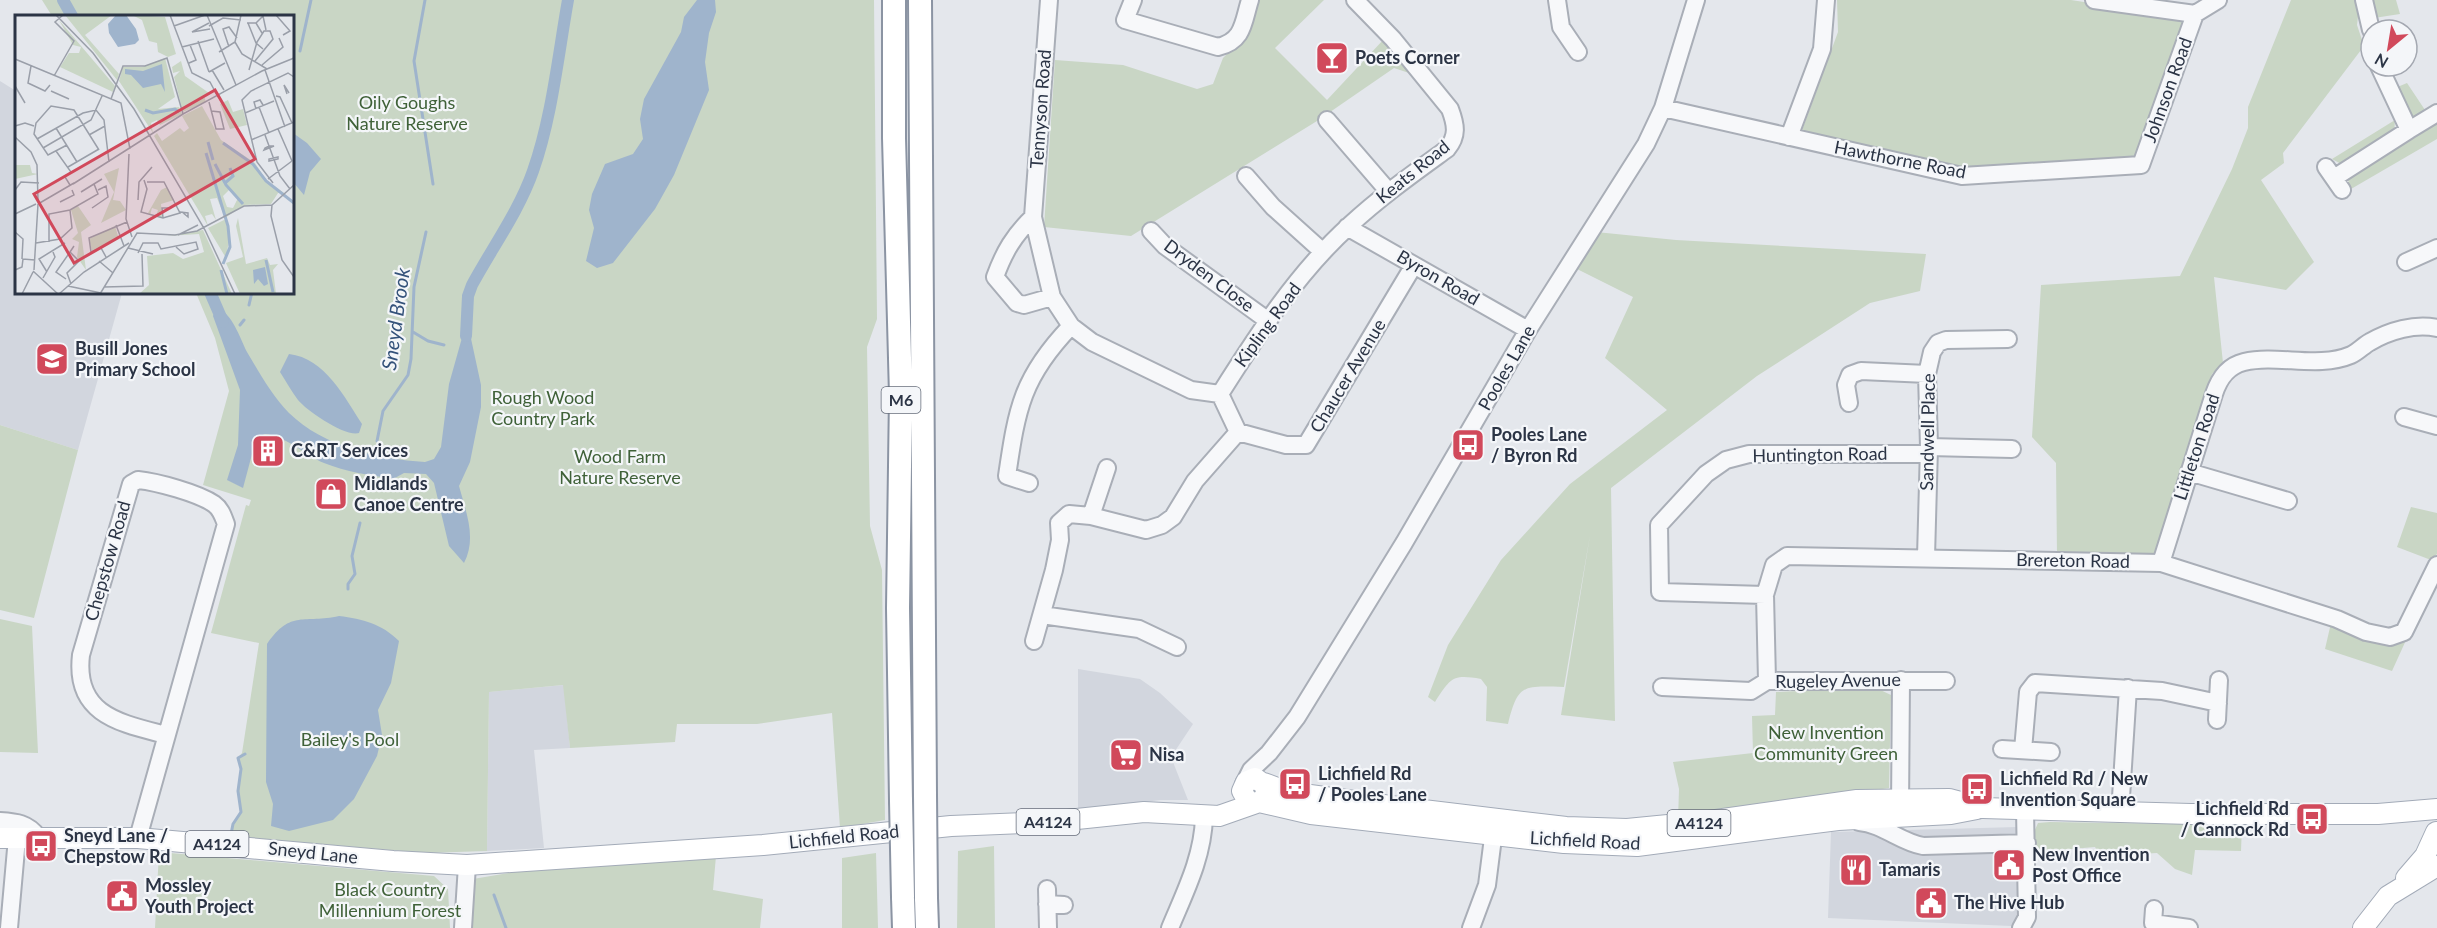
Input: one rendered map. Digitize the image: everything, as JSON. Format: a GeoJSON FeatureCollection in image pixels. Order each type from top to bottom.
{"type":"FeatureCollection","features":[{"type":"Feature","properties":{"kind":"highway","name":"M6"},"geometry":{"type":"LineString","coordinates":[[894,0],[894,138],[901,395],[897,608],[904,928]]}},
{"type":"Feature","properties":{"kind":"highway","name":"M6"},"geometry":{"type":"LineString","coordinates":[[920,0],[927,928]]}},
{"type":"Feature","properties":{"kind":"main road","name":"Lichfield Road"},"geometry":{"type":"LineString","coordinates":[[475,864],[763,845],[951,826],[1048,822],[1144,812],[1219,816],[1255,790],[1302,813],[1495,827],[1650,829],[1824,803],[1900,807]]}},
{"type":"Feature","properties":{"kind":"main road","name":"Lichfield Road"},"geometry":{"type":"LineString","coordinates":[[1495,827],[1564,843],[1637,846],[1838,820],[1949,799],[1983,808],[2120,813],[2378,814],[2437,809]]}},
{"type":"Feature","properties":{"kind":"main road","name":"Lichfield Road"},"geometry":{"type":"LineString","coordinates":[[2378,814],[2436,829]]}},
{"type":"Feature","properties":{"kind":"main road"},"geometry":{"type":"LineString","coordinates":[[2363,928],[2380,904],[2397,889],[2425,856],[2436,829]]}},
{"type":"Feature","properties":{"kind":"main road","name":"Sneyd Lane"},"geometry":{"type":"LineString","coordinates":[[8,838],[138,838],[393,861],[475,864]]}},
{"type":"Feature","properties":{"kind":"main road"},"geometry":{"type":"LineString","coordinates":[[2397,889],[2437,866]]}},
{"type":"Feature","properties":{"kind":"street","name":"Tennyson Road"},"geometry":{"type":"LineString","coordinates":[[1049,0],[1033,217],[1052,297],[1071,326],[1092,342],[1191,390],[1220,394]]}},
{"type":"Feature","properties":{"kind":"street"},"geometry":{"type":"LineString","coordinates":[[1133,0],[1125,20],[1218,48],[1233,43],[1240,33],[1250,0]]}},
{"type":"Feature","properties":{"kind":"street","name":"Keats Road"},"geometry":{"type":"LineString","coordinates":[[1347,226],[1447,149],[1455,137],[1455,122],[1450,109],[1416,65],[1354,0]]}},
{"type":"Feature","properties":{"kind":"street"},"geometry":{"type":"LineString","coordinates":[[1557,0],[1561,27],[1577,43]]}},
{"type":"Feature","properties":{"kind":"street","name":"Pooles Lane"},"geometry":{"type":"LineString","coordinates":[[1255,790],[1269,753],[1298,717],[1404,543],[1528,330],[1646,144],[1663,108],[1696,0]]}},
{"type":"Feature","properties":{"kind":"street"},"geometry":{"type":"LineString","coordinates":[[1789,137],[1822,49],[1826,0]]}},
{"type":"Feature","properties":{"kind":"street","name":"Johnson Road"},"geometry":{"type":"LineString","coordinates":[[2094,0],[2195,14]]}},
{"type":"Feature","properties":{"kind":"street","name":"Johnson Road"},"geometry":{"type":"LineString","coordinates":[[2141,165],[2195,14],[2218,0]]}},
{"type":"Feature","properties":{"kind":"street"},"geometry":{"type":"LineString","coordinates":[[2364,0],[2368,18]]}},
{"type":"Feature","properties":{"kind":"street"},"geometry":{"type":"LineString","coordinates":[[2385,78],[2409,130]]}},
{"type":"Feature","properties":{"kind":"street","name":"Hawthorne Road"},"geometry":{"type":"LineString","coordinates":[[1663,108],[1962,176],[2141,165]]}},
{"type":"Feature","properties":{"kind":"street"},"geometry":{"type":"LineString","coordinates":[[2334,178],[2437,113]]}},
{"type":"Feature","properties":{"kind":"street"},"geometry":{"type":"LineString","coordinates":[[1327,120],[1389,192]]}},
{"type":"Feature","properties":{"kind":"street"},"geometry":{"type":"LineString","coordinates":[[1246,176],[1273,207],[1323,252]]}},
{"type":"Feature","properties":{"kind":"street"},"geometry":{"type":"LineString","coordinates":[[1033,217],[1018,231],[1005,250],[996,281],[1017,303],[1024,305],[1052,297]]}},
{"type":"Feature","properties":{"kind":"street","name":"Byron Road"},"geometry":{"type":"LineString","coordinates":[[1347,226],[1528,330]]}},
{"type":"Feature","properties":{"kind":"street","name":"Kipling Road"},"geometry":{"type":"LineString","coordinates":[[1220,394],[1267,320],[1347,226]]}},
{"type":"Feature","properties":{"kind":"street","name":"Dryden Close"},"geometry":{"type":"LineString","coordinates":[[1152,231],[1165,246],[1267,320]]}},
{"type":"Feature","properties":{"kind":"street"},"geometry":{"type":"LineString","coordinates":[[2416,263],[2437,248]]}},
{"type":"Feature","properties":{"kind":"street","name":"Chaucer Avenue"},"geometry":{"type":"LineString","coordinates":[[1238,432],[1286,445],[1306,445],[1414,265]]}},
{"type":"Feature","properties":{"kind":"street"},"geometry":{"type":"LineString","coordinates":[[1029,483],[1007,476],[1014,430],[1034,371],[1049,349],[1071,326]]}},
{"type":"Feature","properties":{"kind":"street","name":"Littleton Road"},"geometry":{"type":"LineString","coordinates":[[2161,563],[2218,382],[2228,369],[2244,362],[2319,360],[2350,355],[2371,341],[2400,329],[2437,328]]}},
{"type":"Feature","properties":{"kind":"street","name":"Sandwell Place"},"geometry":{"type":"LineString","coordinates":[[1926,557],[1929,450],[1927,374],[1932,352],[1938,343],[1946,340],[2008,339]]}},
{"type":"Feature","properties":{"kind":"street"},"geometry":{"type":"LineString","coordinates":[[1849,403],[1846,384],[1850,375],[1861,371],[1927,374]]}},
{"type":"Feature","properties":{"kind":"street"},"geometry":{"type":"LineString","coordinates":[[1034,641],[1056,560],[1059,523],[1069,514],[1091,516],[1146,530],[1162,525],[1173,517],[1195,482],[1238,432],[1220,394]]}},
{"type":"Feature","properties":{"kind":"street"},"geometry":{"type":"LineString","coordinates":[[2404,417],[2437,426]]}},
{"type":"Feature","properties":{"kind":"street"},"geometry":{"type":"LineString","coordinates":[[1929,450],[2012,448]]}},
{"type":"Feature","properties":{"kind":"street","name":"Huntington Road"},"geometry":{"type":"LineString","coordinates":[[1765,595],[1660,592],[1659,525],[1706,474],[1726,460],[1749,454],[1929,450]]}},
{"type":"Feature","properties":{"kind":"street"},"geometry":{"type":"LineString","coordinates":[[1091,516],[1107,468]]}},
{"type":"Feature","properties":{"kind":"street"},"geometry":{"type":"LineString","coordinates":[[2189,472],[2288,501]]}},
{"type":"Feature","properties":{"kind":"street","name":"Chepstow Road"},"geometry":{"type":"LineString","coordinates":[[138,838],[226,524],[222,511],[215,504],[196,496],[138,480],[131,484],[81,655],[80,677],[87,696],[107,717],[166,735]]}},
{"type":"Feature","properties":{"kind":"street","name":"Brereton Road"},"geometry":{"type":"LineString","coordinates":[[1767,681],[1765,595],[1774,565],[1787,556],[2161,563],[2337,619],[2366,632],[2390,637],[2404,632],[2437,565]]}},
{"type":"Feature","properties":{"kind":"street"},"geometry":{"type":"LineString","coordinates":[[1042,615],[1139,628],[1177,647]]}},
{"type":"Feature","properties":{"kind":"street"},"geometry":{"type":"LineString","coordinates":[[1901,680],[1900,834],[1904,840]]}},
{"type":"Feature","properties":{"kind":"street"},"geometry":{"type":"LineString","coordinates":[[2217,720],[2219,680]]}},
{"type":"Feature","properties":{"kind":"street","name":"Rugeley Avenue"},"geometry":{"type":"LineString","coordinates":[[1662,687],[1752,691],[1767,681],[1946,681]]}},
{"type":"Feature","properties":{"kind":"street"},"geometry":{"type":"LineString","coordinates":[[2023,750],[2028,692],[2035,683],[2162,691],[2218,703]]}},
{"type":"Feature","properties":{"kind":"street"},"geometry":{"type":"LineString","coordinates":[[2120,813],[2128,688]]}},
{"type":"Feature","properties":{"kind":"street"},"geometry":{"type":"LineString","coordinates":[[2002,749],[2051,753]]}},
{"type":"Feature","properties":{"kind":"street"},"geometry":{"type":"LineString","coordinates":[[2021,928],[2027,917],[2025,810]]}},
{"type":"Feature","properties":{"kind":"street"},"geometry":{"type":"LineString","coordinates":[[1170,928],[1199,857],[1204,817]]}},
{"type":"Feature","properties":{"kind":"street"},"geometry":{"type":"LineString","coordinates":[[1838,820],[1868,823],[1923,846],[2027,843]]}},
{"type":"Feature","properties":{"kind":"street"},"geometry":{"type":"LineString","coordinates":[[0,821],[20,823],[32,828],[38,837]]}},
{"type":"Feature","properties":{"kind":"street"},"geometry":{"type":"LineString","coordinates":[[1471,928],[1484,898],[1495,827]]}},
{"type":"Feature","properties":{"kind":"street"},"geometry":{"type":"LineString","coordinates":[[8,838],[9,928]]}},
{"type":"Feature","properties":{"kind":"street"},"geometry":{"type":"LineString","coordinates":[[463,928],[475,864]]}},
{"type":"Feature","properties":{"kind":"street"},"geometry":{"type":"LineString","coordinates":[[1048,928],[1053,900]]}},
{"type":"Feature","properties":{"kind":"street"},"geometry":{"type":"LineString","coordinates":[[2154,909],[2153,923],[2189,928]]}},
{"type":"Feature","properties":{"kind":"shaded area","name":"Busill Jones Primary School"},"geometry":{"type":"Polygon","coordinates":[[[0,81],[15,90],[15,294],[122,294],[78,450],[0,425],[0,81]]]}},
{"type":"Feature","properties":{"kind":"shaded area"},"geometry":{"type":"Polygon","coordinates":[[[1078,669],[1140,679],[1160,693],[1193,724],[1171,757],[1188,800],[1160,800],[1078,811],[1078,669]]]}},
{"type":"Feature","properties":{"kind":"shaded area"},"geometry":{"type":"Polygon","coordinates":[[[564,685],[570,748],[534,750],[544,848],[487,851],[489,692],[564,685]]]}},
{"type":"Feature","properties":{"kind":"shaded area"},"geometry":{"type":"Polygon","coordinates":[[[2018,827],[2022,919],[2011,926],[1828,918],[1831,832],[2018,827]]]}},
{"type":"Feature","properties":{"kind":"green space","name":"Rough Wood Country Park"},"geometry":{"type":"Polygon","coordinates":[[[42,0],[874,0],[877,319],[867,347],[870,526],[882,570],[885,820],[840,828],[832,713],[757,724],[677,724],[675,742],[570,748],[563,685],[489,692],[487,851],[425,853],[238,837],[230,839],[233,824],[241,812],[238,791],[241,769],[238,758],[242,753],[259,643],[211,633],[246,505],[249,506],[251,500],[203,485],[229,391],[215,338],[196,294],[294,294],[294,15],[51,15],[42,0]]]}},
{"type":"Feature","properties":{"kind":"green space"},"geometry":{"type":"Polygon","coordinates":[[[1259,0],[1324,0],[1275,48],[1327,100],[1384,39],[1409,73],[1394,68],[1317,121],[1131,236],[1044,227],[1055,60],[1123,65],[1197,89],[1213,84],[1223,58],[1247,34],[1259,0]]]}},
{"type":"Feature","properties":{"kind":"green space"},"geometry":{"type":"Polygon","coordinates":[[[1837,0],[2071,0],[2187,18],[2138,157],[1963,170],[1801,133],[1838,32],[1837,0]]]}},
{"type":"Feature","properties":{"kind":"green space"},"geometry":{"type":"Polygon","coordinates":[[[2291,0],[2360,0],[2357,25],[2359,53],[2283,153],[2284,163],[2261,180],[2314,262],[2286,290],[2214,277],[2223,363],[2212,374],[2158,556],[2057,555],[2056,463],[2032,437],[2041,285],[2180,276],[2232,169],[2248,128],[2248,107],[2291,0]]]}},
{"type":"Feature","properties":{"kind":"green space"},"geometry":{"type":"Polygon","coordinates":[[[2372,0],[2396,0],[2400,14],[2374,18],[2372,0]]]}},
{"type":"Feature","properties":{"kind":"green space"},"geometry":{"type":"Polygon","coordinates":[[[2407,83],[2427,113],[2418,118],[2410,116],[2395,88],[2407,83]]]}},
{"type":"Feature","properties":{"kind":"green space"},"geometry":{"type":"Polygon","coordinates":[[[2395,120],[2394,135],[2341,164],[2332,159],[2395,120]]]}},
{"type":"Feature","properties":{"kind":"green space"},"geometry":{"type":"Polygon","coordinates":[[[2437,121],[2437,139],[2351,189],[2348,180],[2353,171],[2437,121]]]}},
{"type":"Feature","properties":{"kind":"green space"},"geometry":{"type":"Polygon","coordinates":[[[1596,232],[1676,240],[1926,254],[1920,291],[1870,303],[1757,376],[1611,488],[1615,721],[1561,715],[1590,535],[1564,687],[1531,687],[1520,694],[1515,701],[1508,724],[1486,721],[1487,687],[1481,679],[1458,678],[1449,683],[1435,702],[1428,697],[1448,645],[1501,560],[1570,484],[1667,410],[1605,358],[1633,297],[1575,268],[1596,232]]]}},
{"type":"Feature","properties":{"kind":"green space"},"geometry":{"type":"Polygon","coordinates":[[[0,425],[78,450],[34,618],[0,610],[0,425]]]}},
{"type":"Feature","properties":{"kind":"green space"},"geometry":{"type":"Polygon","coordinates":[[[2411,507],[2437,513],[2437,554],[2431,560],[2397,547],[2411,507]]]}},
{"type":"Feature","properties":{"kind":"green space"},"geometry":{"type":"Polygon","coordinates":[[[0,619],[32,626],[38,753],[0,752],[0,619]]]}},
{"type":"Feature","properties":{"kind":"green space"},"geometry":{"type":"Polygon","coordinates":[[[2331,623],[2384,645],[2407,638],[2392,671],[2325,649],[2331,623]]]}},
{"type":"Feature","properties":{"kind":"green space","name":"New Invention Community Green"},"geometry":{"type":"Polygon","coordinates":[[[1874,687],[1891,695],[1889,788],[1678,820],[1679,789],[1673,762],[1753,753],[1752,716],[1775,715],[1776,692],[1874,687]]]}},
{"type":"Feature","properties":{"kind":"green space"},"geometry":{"type":"Polygon","coordinates":[[[2038,823],[2242,825],[2241,851],[2195,850],[2192,875],[2175,869],[2157,853],[2100,856],[2095,847],[2036,852],[2034,832],[2038,823]]]}},
{"type":"Feature","properties":{"kind":"green space"},"geometry":{"type":"Polygon","coordinates":[[[994,846],[995,928],[957,928],[958,851],[994,846]]]}},
{"type":"Feature","properties":{"kind":"green space","name":"Black Country Millennium Forest"},"geometry":{"type":"Polygon","coordinates":[[[159,852],[434,876],[448,889],[450,928],[155,928],[159,852]]]}},
{"type":"Feature","properties":{"kind":"green space"},"geometry":{"type":"Polygon","coordinates":[[[876,853],[878,928],[842,928],[842,858],[876,853]]]}},
{"type":"Feature","properties":{"kind":"green space"},"geometry":{"type":"Polygon","coordinates":[[[716,856],[713,890],[763,899],[760,928],[467,928],[473,879],[566,863],[716,856]]]}},
{"type":"Feature","properties":{"kind":"water"},"geometry":{"type":"Polygon","coordinates":[[[697,0],[715,0],[716,12],[709,33],[705,62],[709,90],[674,175],[655,209],[613,263],[597,268],[586,261],[594,228],[589,210],[592,194],[605,164],[633,154],[643,139],[640,119],[644,99],[681,32],[684,17],[697,0]]]}},
{"type":"Feature","properties":{"kind":"water"},"geometry":{"type":"Polygon","coordinates":[[[294,134],[307,143],[321,159],[310,172],[304,195],[294,183],[294,134]]]}},
{"type":"Feature","properties":{"kind":"water"},"geometry":{"type":"Polygon","coordinates":[[[217,307],[231,321],[266,384],[289,413],[303,425],[318,435],[352,449],[389,458],[425,462],[434,459],[441,447],[449,384],[467,320],[481,385],[481,407],[470,462],[459,486],[470,535],[468,554],[464,563],[449,546],[434,483],[426,474],[404,473],[393,479],[349,471],[317,460],[280,438],[265,434],[258,437],[255,443],[243,488],[227,480],[238,445],[240,390],[213,316],[217,307]]]}},
{"type":"Feature","properties":{"kind":"water"},"geometry":{"type":"Polygon","coordinates":[[[289,354],[313,363],[333,381],[362,424],[359,433],[336,427],[298,400],[280,372],[289,354]]]}},
{"type":"Feature","properties":{"kind":"water"},"geometry":{"type":"Polygon","coordinates":[[[339,616],[372,623],[386,630],[399,641],[391,683],[378,710],[382,735],[377,756],[354,799],[333,820],[289,831],[271,826],[273,804],[266,782],[267,644],[283,626],[291,622],[339,616]]]}},
{"type":"Feature","properties":{"kind":"waterway"},"geometry":{"type":"LineString","coordinates":[[63,0],[71,15]]}},
{"type":"Feature","properties":{"kind":"waterway"},"geometry":{"type":"LineString","coordinates":[[300,51],[311,0]]}},
{"type":"Feature","properties":{"kind":"waterway","name":"Sneyd Brook"},"geometry":{"type":"LineString","coordinates":[[425,0],[414,61],[433,184]]}},
{"type":"Feature","properties":{"kind":"waterway"},"geometry":{"type":"LineString","coordinates":[[466,336],[468,296],[472,285],[520,200],[540,150],[550,108],[568,0]]}},
{"type":"Feature","properties":{"kind":"waterway","name":"Sneyd Brook"},"geometry":{"type":"LineString","coordinates":[[377,441],[383,411],[408,375],[411,359],[414,287],[426,232]]}},
{"type":"Feature","properties":{"kind":"waterway"},"geometry":{"type":"LineString","coordinates":[[211,294],[223,322]]}},
{"type":"Feature","properties":{"kind":"waterway"},"geometry":{"type":"LineString","coordinates":[[249,305],[252,294]]}},
{"type":"Feature","properties":{"kind":"waterway"},"geometry":{"type":"LineString","coordinates":[[240,325],[244,320]]}},
{"type":"Feature","properties":{"kind":"waterway"},"geometry":{"type":"LineString","coordinates":[[413,332],[428,341],[444,345]]}},
{"type":"Feature","properties":{"kind":"waterway","name":"Sneyd Brook"},"geometry":{"type":"LineString","coordinates":[[348,589],[348,584],[355,574],[352,556],[360,523]]}},
{"type":"Feature","properties":{"kind":"waterway","name":"Sneyd Brook"},"geometry":{"type":"LineString","coordinates":[[230,839],[233,824],[241,812],[238,791],[241,769],[238,758],[245,754]]}},
{"type":"Feature","properties":{"kind":"waterway"},"geometry":{"type":"LineString","coordinates":[[494,895],[506,928]]}},
{"type":"Feature","properties":{"kind":"place","name":"Poets Corner"},"geometry":{"type":"Point","coordinates":[1332,58]}},
{"type":"Feature","properties":{"kind":"place","name":"Busill Jones Primary School"},"geometry":{"type":"Point","coordinates":[52,359]}},
{"type":"Feature","properties":{"kind":"place","name":"Pooles Lane / Byron Rd"},"geometry":{"type":"Point","coordinates":[1468,445]}},
{"type":"Feature","properties":{"kind":"place","name":"C&RT Services"},"geometry":{"type":"Point","coordinates":[268,451]}},
{"type":"Feature","properties":{"kind":"place","name":"Midlands Canoe Centre"},"geometry":{"type":"Point","coordinates":[331,494]}},
{"type":"Feature","properties":{"kind":"place","name":"Nisa"},"geometry":{"type":"Point","coordinates":[1126,755]}},
{"type":"Feature","properties":{"kind":"place","name":"Lichfield Rd / Pooles Lane"},"geometry":{"type":"Point","coordinates":[1295,784]}},
{"type":"Feature","properties":{"kind":"place","name":"Lichfield Rd / New Invention Square"},"geometry":{"type":"Point","coordinates":[1977,789]}},
{"type":"Feature","properties":{"kind":"place","name":"Lichfield Rd / Cannock Rd"},"geometry":{"type":"Point","coordinates":[2312,819]}},
{"type":"Feature","properties":{"kind":"place","name":"Sneyd Lane / Chepstow Rd"},"geometry":{"type":"Point","coordinates":[41,846]}},
{"type":"Feature","properties":{"kind":"place","name":"New Invention Post Office"},"geometry":{"type":"Point","coordinates":[2009,865]}},
{"type":"Feature","properties":{"kind":"place","name":"Tamaris"},"geometry":{"type":"Point","coordinates":[1856,870]}},
{"type":"Feature","properties":{"kind":"place","name":"Mossley Youth Project"},"geometry":{"type":"Point","coordinates":[122,896]}},
{"type":"Feature","properties":{"kind":"place","name":"The Hive Hub"},"geometry":{"type":"Point","coordinates":[1931,903]}},
{"type":"Feature","properties":{"kind":"park label","name":"Oily Goughs Nature Reserve"},"geometry":{"type":"Point","coordinates":[407,113]}},
{"type":"Feature","properties":{"kind":"park label","name":"Wood Farm Nature Reserve"},"geometry":{"type":"Point","coordinates":[620,467]}},
{"type":"Feature","properties":{"kind":"park label","name":"Bailey's Pool"},"geometry":{"type":"Point","coordinates":[350,740]}}]}
